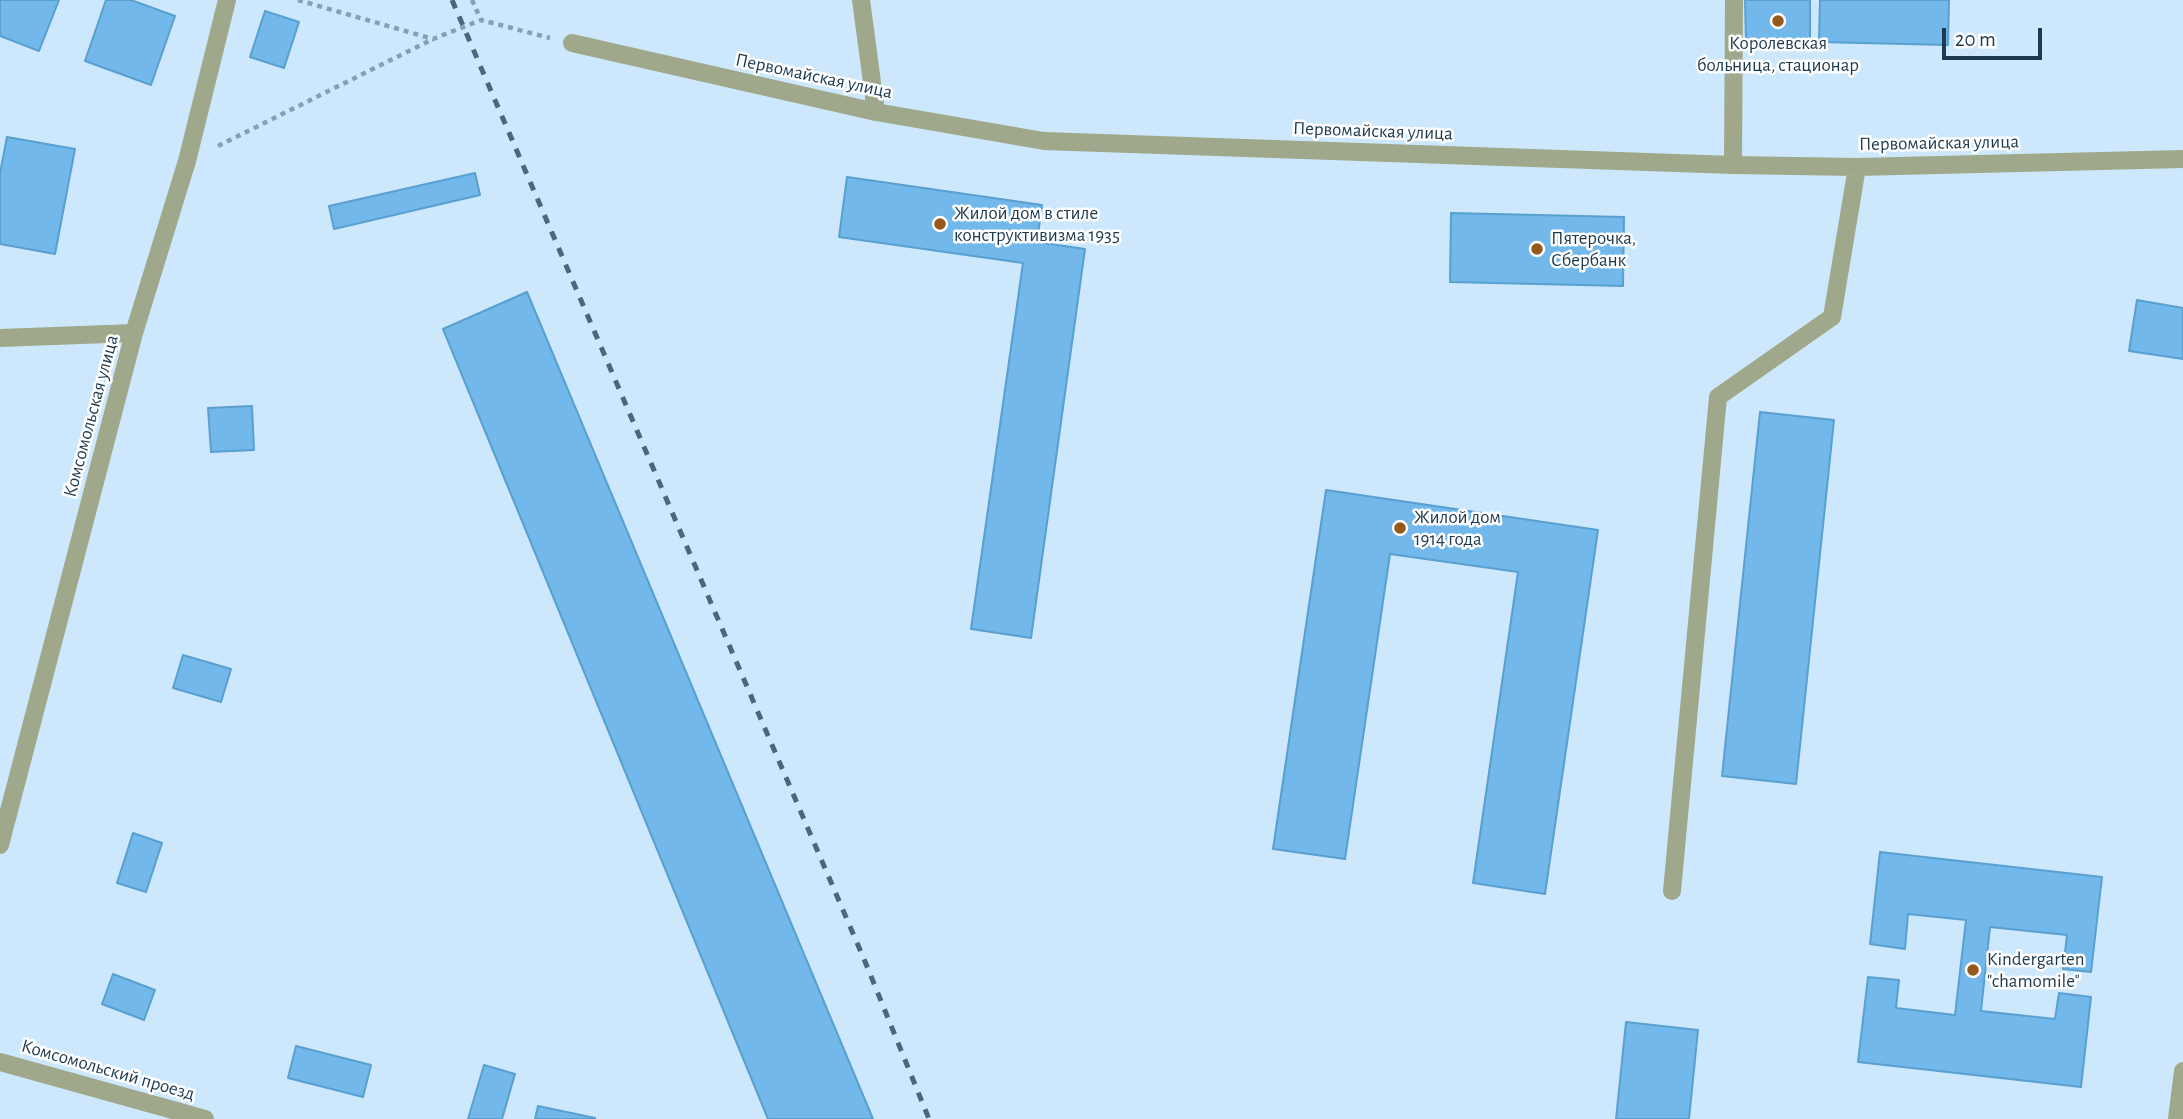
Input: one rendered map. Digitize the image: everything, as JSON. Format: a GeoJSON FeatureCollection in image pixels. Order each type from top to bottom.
{"type":"FeatureCollection","features":[{"type":"Feature","properties":{"kind":"street","name":"Комсомольская улица"},"geometry":{"type":"LineString","coordinates":[[0,845],[134,333],[187,161],[227,0]]}},
{"type":"Feature","properties":{"kind":"street"},"geometry":{"type":"LineString","coordinates":[[861,0],[876,112]]}},
{"type":"Feature","properties":{"kind":"street"},"geometry":{"type":"LineString","coordinates":[[1733,165],[1734,0]]}},
{"type":"Feature","properties":{"kind":"street","name":"Первомайская улица"},"geometry":{"type":"LineString","coordinates":[[572,43],[876,112],[1044,141],[1857,167],[2183,159]]}},
{"type":"Feature","properties":{"kind":"street"},"geometry":{"type":"LineString","coordinates":[[1672,891],[1718,397],[1832,317],[1857,167]]}},
{"type":"Feature","properties":{"kind":"street"},"geometry":{"type":"LineString","coordinates":[[0,338],[134,333]]}},
{"type":"Feature","properties":{"kind":"street","name":"Комсомольский проезд"},"geometry":{"type":"LineString","coordinates":[[0,1062],[205,1119]]}},
{"type":"Feature","properties":{"kind":"street"},"geometry":{"type":"LineString","coordinates":[[2177,1119],[2182,1096],[2183,1071]]}},
{"type":"Feature","properties":{"kind":"path"},"geometry":{"type":"LineString","coordinates":[[298,0],[433,39]]}},
{"type":"Feature","properties":{"kind":"path"},"geometry":{"type":"LineString","coordinates":[[472,0],[481,20]]}},
{"type":"Feature","properties":{"kind":"path"},"geometry":{"type":"LineString","coordinates":[[187,161],[433,39],[481,20],[572,43]]}},
{"type":"Feature","properties":{"kind":"building"},"geometry":{"type":"Polygon","coordinates":[[[0,0],[59,0],[39,51],[0,36],[0,0]]]}},
{"type":"Feature","properties":{"kind":"building"},"geometry":{"type":"Polygon","coordinates":[[[106,0],[131,0],[175,16],[151,85],[85,61],[106,0]]]}},
{"type":"Feature","properties":{"kind":"building","name":"Королевская больница, стационар"},"geometry":{"type":"Polygon","coordinates":[[[1745,0],[1810,0],[1810,42],[1746,42],[1745,0]]]}},
{"type":"Feature","properties":{"kind":"building"},"geometry":{"type":"Polygon","coordinates":[[[1820,0],[1949,0],[1948,45],[1819,42],[1820,0]]]}},
{"type":"Feature","properties":{"kind":"building"},"geometry":{"type":"Polygon","coordinates":[[[265,11],[299,22],[284,68],[250,57],[265,11]]]}},
{"type":"Feature","properties":{"kind":"building"},"geometry":{"type":"Polygon","coordinates":[[[7,137],[75,149],[55,254],[0,244],[0,173],[7,137]]]}},
{"type":"Feature","properties":{"kind":"building"},"geometry":{"type":"Polygon","coordinates":[[[475,173],[480,195],[334,229],[329,206],[475,173]]]}},
{"type":"Feature","properties":{"kind":"building"},"geometry":{"type":"Polygon","coordinates":[[[847,177],[1042,205],[1037,242],[1085,249],[1031,638],[971,629],[1023,263],[839,237],[847,177]]]}},
{"type":"Feature","properties":{"kind":"building","name":"Пятерочка, Сбербанк"},"geometry":{"type":"Polygon","coordinates":[[[1451,213],[1624,217],[1623,286],[1450,282],[1451,213]]]}},
{"type":"Feature","properties":{"kind":"building"},"geometry":{"type":"Polygon","coordinates":[[[527,292],[873,1119],[768,1119],[443,329],[527,292]]]}},
{"type":"Feature","properties":{"kind":"building"},"geometry":{"type":"Polygon","coordinates":[[[2137,300],[2183,308],[2183,359],[2129,351],[2137,300]]]}},
{"type":"Feature","properties":{"kind":"building"},"geometry":{"type":"Polygon","coordinates":[[[252,406],[254,450],[211,452],[208,408],[252,406]]]}},
{"type":"Feature","properties":{"kind":"building"},"geometry":{"type":"Polygon","coordinates":[[[1760,412],[1834,420],[1796,784],[1722,776],[1760,412]]]}},
{"type":"Feature","properties":{"kind":"building"},"geometry":{"type":"Polygon","coordinates":[[[1326,490],[1598,530],[1545,894],[1473,883],[1518,572],[1390,554],[1345,859],[1273,849],[1326,490]]]}},
{"type":"Feature","properties":{"kind":"building"},"geometry":{"type":"Polygon","coordinates":[[[183,655],[231,669],[221,702],[173,688],[183,655]]]}},
{"type":"Feature","properties":{"kind":"building"},"geometry":{"type":"Polygon","coordinates":[[[133,833],[162,843],[146,892],[117,883],[133,833]]]}},
{"type":"Feature","properties":{"kind":"building","name":"Kindergarten \"chamomile\""},"geometry":{"type":"Polygon","coordinates":[[[1880,852],[2102,877],[2091,972],[2063,969],[2067,935],[1990,927],[1981,1011],[2055,1019],[2059,993],[2091,997],[2081,1087],[1858,1062],[1868,977],[1899,980],[1896,1008],[1955,1015],[1966,920],[1908,914],[1905,949],[1870,944],[1880,852]]]}},
{"type":"Feature","properties":{"kind":"building"},"geometry":{"type":"Polygon","coordinates":[[[113,974],[155,990],[144,1020],[102,1004],[113,974]]]}},
{"type":"Feature","properties":{"kind":"building"},"geometry":{"type":"Polygon","coordinates":[[[1626,1022],[1698,1030],[1689,1119],[1616,1119],[1626,1022]]]}},
{"type":"Feature","properties":{"kind":"building"},"geometry":{"type":"Polygon","coordinates":[[[296,1046],[371,1065],[363,1097],[288,1078],[296,1046]]]}},
{"type":"Feature","properties":{"kind":"building"},"geometry":{"type":"Polygon","coordinates":[[[484,1065],[515,1074],[502,1119],[468,1119],[484,1065]]]}},
{"type":"Feature","properties":{"kind":"building"},"geometry":{"type":"Polygon","coordinates":[[[538,1106],[595,1118],[595,1119],[535,1119],[538,1106]]]}},
{"type":"Feature","properties":{"kind":"railway"},"geometry":{"type":"LineString","coordinates":[[452,0],[864,959],[929,1119]]}},
{"type":"Feature","properties":{"kind":"place","name":"Королевская больница, стационар"},"geometry":{"type":"Point","coordinates":[1778,21]}},
{"type":"Feature","properties":{"kind":"place","name":"Жилой дом в стиле конструктивизма 1935"},"geometry":{"type":"Point","coordinates":[940,224]}},
{"type":"Feature","properties":{"kind":"place","name":"Пятерочка, Сбербанк"},"geometry":{"type":"Point","coordinates":[1537,249]}},
{"type":"Feature","properties":{"kind":"place","name":"Жилой дом 1914 года"},"geometry":{"type":"Point","coordinates":[1400,528]}},
{"type":"Feature","properties":{"kind":"place","name":"Kindergarten \"chamomile\""},"geometry":{"type":"Point","coordinates":[1973,970]}}]}
